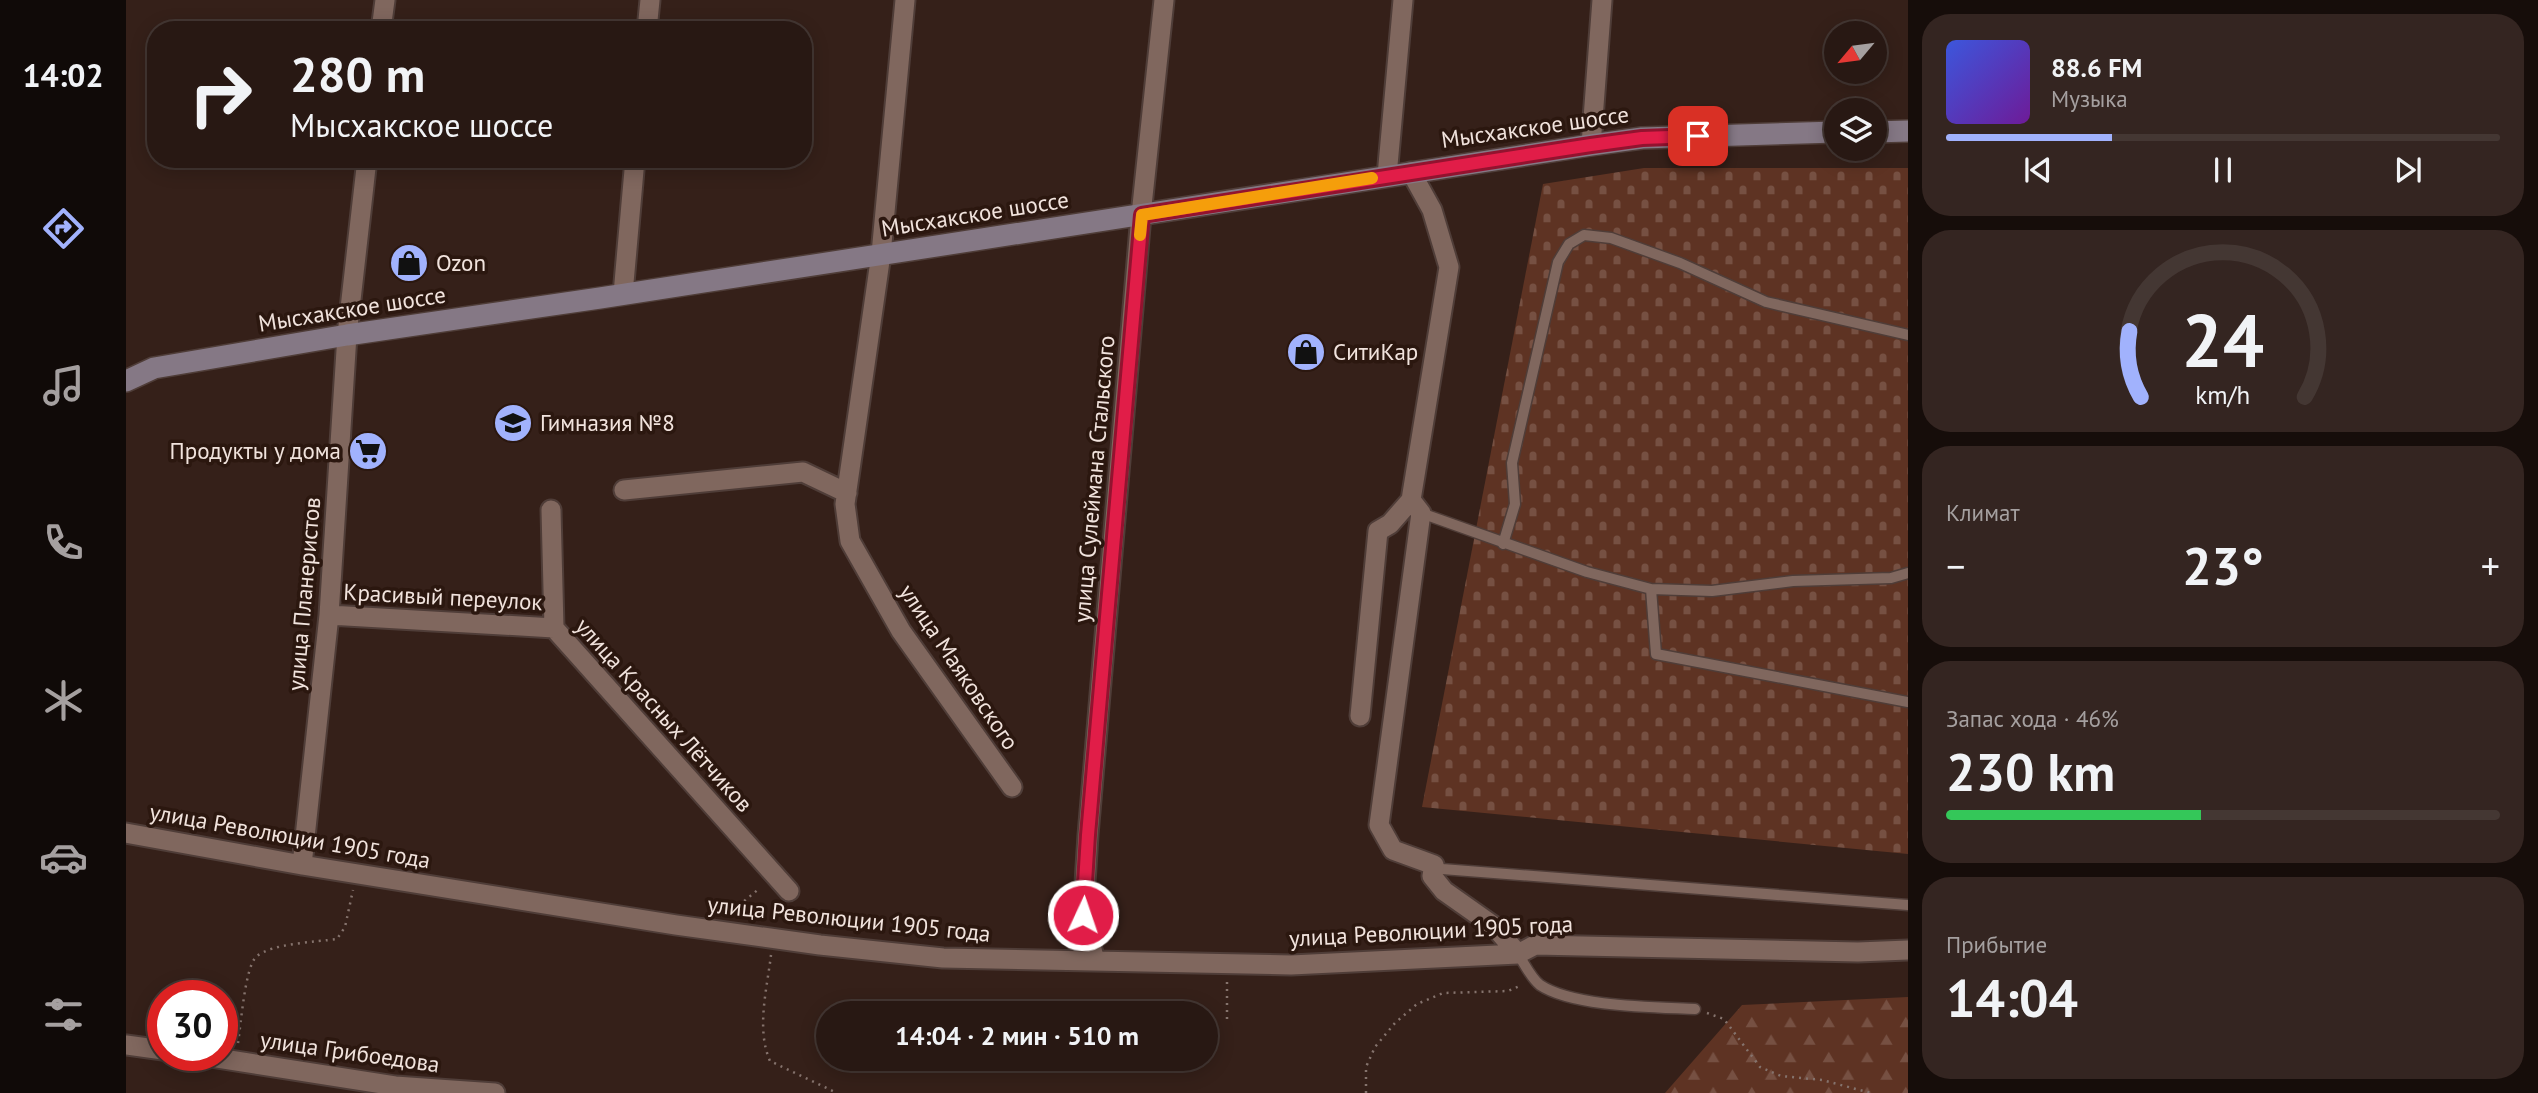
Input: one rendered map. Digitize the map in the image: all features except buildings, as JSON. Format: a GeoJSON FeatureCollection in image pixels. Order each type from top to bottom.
{"type":"FeatureCollection","features":[{"type":"Feature","properties":{"kind":"street"},"geometry":{"type":"LineString","coordinates":[[382,21],[385,0]]}},
{"type":"Feature","properties":{"kind":"street"},"geometry":{"type":"LineString","coordinates":[[648,21],[650,0]]}},
{"type":"Feature","properties":{"kind":"street","name":"улица Маяковского"},"geometry":{"type":"LineString","coordinates":[[905,0],[881,254],[845,504],[850,541],[894,620],[1012,787]]}},
{"type":"Feature","properties":{"kind":"street","name":"улица Сулеймана Стальского"},"geometry":{"type":"LineString","coordinates":[[1095,961],[1083,915],[1088,835],[1142,215],[1164,0]]}},
{"type":"Feature","properties":{"kind":"street"},"geometry":{"type":"LineString","coordinates":[[1387,176],[1403,0]]}},
{"type":"Feature","properties":{"kind":"street"},"geometry":{"type":"LineString","coordinates":[[1591,145],[1602,0]]}},
{"type":"Feature","properties":{"kind":"street"},"geometry":{"type":"LineString","coordinates":[[1887,132],[1908,131]]}},
{"type":"Feature","properties":{"kind":"street","name":"Мысхакское шоссе"},"geometry":{"type":"LineString","coordinates":[[126,381],[154,368],[347,335],[1591,145],[1642,138],[1824,132]]}},
{"type":"Feature","properties":{"kind":"street","name":"улица Планеристов"},"geometry":{"type":"LineString","coordinates":[[302,864],[329,615],[347,335],[366,168]]}},
{"type":"Feature","properties":{"kind":"street"},"geometry":{"type":"LineString","coordinates":[[623,294],[634,168]]}},
{"type":"Feature","properties":{"kind":"street"},"geometry":{"type":"LineString","coordinates":[[1411,172],[1432,210],[1449,267],[1439,321],[1379,825],[1393,850],[1434,865],[1432,876],[1444,891],[1495,927],[1518,954]]}},
{"type":"Feature","properties":{"kind":"street"},"geometry":{"type":"LineString","coordinates":[[126,364],[154,368]]}},
{"type":"Feature","properties":{"kind":"street"},"geometry":{"type":"LineString","coordinates":[[624,490],[803,472],[847,493]]}},
{"type":"Feature","properties":{"kind":"street"},"geometry":{"type":"LineString","coordinates":[[1360,716],[1378,531],[1416,507]]}},
{"type":"Feature","properties":{"kind":"street","name":"улица Красных Лётчиков"},"geometry":{"type":"LineString","coordinates":[[551,510],[554,628],[789,891]]}},
{"type":"Feature","properties":{"kind":"street","name":"Красивый переулок"},"geometry":{"type":"LineString","coordinates":[[329,615],[554,628]]}},
{"type":"Feature","properties":{"kind":"street","name":"улица Революции 1905 года"},"geometry":{"type":"LineString","coordinates":[[126,833],[698,928],[943,958],[1291,965],[1518,954],[1535,945],[1844,952],[1908,950]]}},
{"type":"Feature","properties":{"kind":"street"},"geometry":{"type":"LineString","coordinates":[[126,1045],[147,1048]]}},
{"type":"Feature","properties":{"kind":"street","name":"улица Грибоедова"},"geometry":{"type":"LineString","coordinates":[[238,1061],[395,1086],[495,1093]]}},
{"type":"Feature","properties":{"kind":"lane"},"geometry":{"type":"LineString","coordinates":[[1503,544],[1515,504],[1512,463],[1558,262],[1569,244],[1584,235],[1611,238],[1680,263],[1766,302],[1908,334]]}},
{"type":"Feature","properties":{"kind":"lane"},"geometry":{"type":"LineString","coordinates":[[1416,507],[1503,544],[1587,572],[1651,589],[1712,590],[1793,582],[1891,578],[1908,573]]}},
{"type":"Feature","properties":{"kind":"lane"},"geometry":{"type":"LineString","coordinates":[[1651,589],[1656,654],[1908,702]]}},
{"type":"Feature","properties":{"kind":"lane"},"geometry":{"type":"LineString","coordinates":[[1434,865],[1442,869],[1908,905]]}},
{"type":"Feature","properties":{"kind":"lane"},"geometry":{"type":"LineString","coordinates":[[1518,954],[1535,980],[1557,993],[1610,1004],[1695,1009]]}},
{"type":"Feature","properties":{"kind":"path"},"geometry":{"type":"LineString","coordinates":[[241,1028],[247,973],[256,957],[270,949],[337,939],[345,928],[357,873]]}},
{"type":"Feature","properties":{"kind":"path"},"geometry":{"type":"LineString","coordinates":[[698,928],[703,919],[711,914],[737,907],[774,875]]}},
{"type":"Feature","properties":{"kind":"path"},"geometry":{"type":"LineString","coordinates":[[773,938],[763,1026],[765,1050],[770,1061],[837,1093]]}},
{"type":"Feature","properties":{"kind":"path"},"geometry":{"type":"LineString","coordinates":[[1226,964],[1227,1024]]}},
{"type":"Feature","properties":{"kind":"path"},"geometry":{"type":"LineString","coordinates":[[1366,1093],[1366,1067],[1375,1047],[1395,1023],[1418,1004],[1443,993],[1508,990],[1535,980]]}},
{"type":"Feature","properties":{"kind":"path"},"geometry":{"type":"LineString","coordinates":[[1695,1009],[1724,1019],[1760,1066],[1781,1076],[1822,1080],[1871,1093]]}},
{"type":"Feature","properties":{"kind":"green space"},"geometry":{"type":"Polygon","coordinates":[[[1644,168],[1908,168],[1908,854],[1422,807],[1543,184],[1644,168]]]}},
{"type":"Feature","properties":{"kind":"green space"},"geometry":{"type":"Polygon","coordinates":[[[1908,997],[1908,1093],[1665,1093],[1742,1005],[1908,997]]]}},
{"type":"Feature","properties":{"kind":"slow traffic"},"geometry":{"type":"LineString","coordinates":[[1140,235],[1142,215],[1372,178]]}},
{"type":"Feature","properties":{"kind":"place","name":"Ozon"},"geometry":{"type":"Point","coordinates":[409,263]}},
{"type":"Feature","properties":{"kind":"place","name":"СитиКар"},"geometry":{"type":"Point","coordinates":[1306,352]}},
{"type":"Feature","properties":{"kind":"place","name":"Гимназия №8"},"geometry":{"type":"Point","coordinates":[513,423]}},
{"type":"Feature","properties":{"kind":"place","name":"Продукты у дома"},"geometry":{"type":"Point","coordinates":[368,451]}},
{"type":"Feature","properties":{"kind":"route"},"geometry":{"type":"LineString","coordinates":[[1083,915],[1142,215],[1591,145],[1642,138],[1698,136]]}}]}
